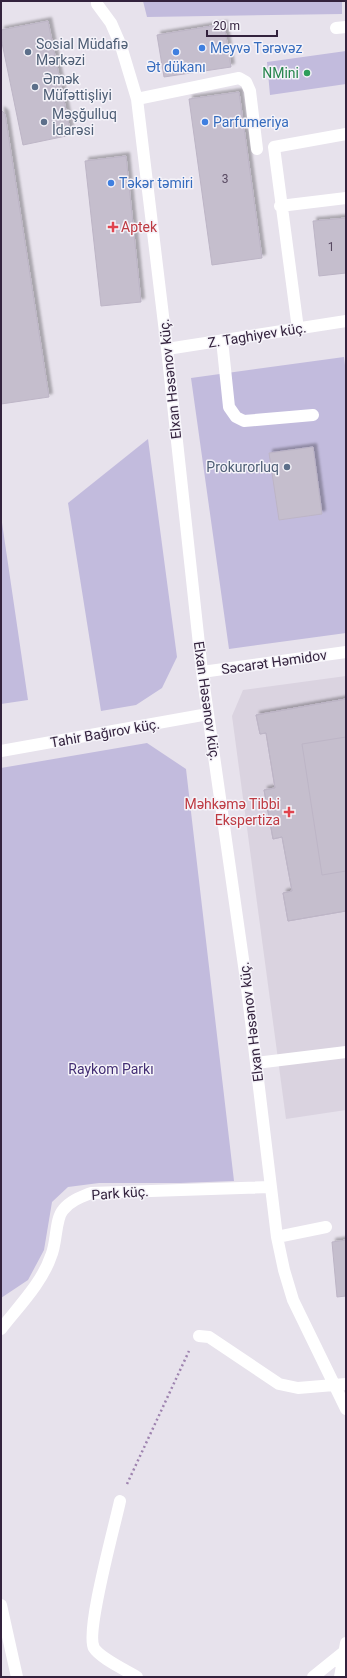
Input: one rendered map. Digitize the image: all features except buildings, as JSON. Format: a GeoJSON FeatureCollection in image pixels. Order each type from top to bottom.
{"type":"FeatureCollection","features":[{"type":"Feature","properties":{"kind":"street","name":"Elxan Həsənov küç."},"geometry":{"type":"LineString","coordinates":[[96,2],[111,22],[121,46],[137,99],[167,349],[202,672],[246,980],[277,1236],[284,1270],[293,1300],[340,1385],[346,1410]]}},
{"type":"Feature","properties":{"kind":"street"},"geometry":{"type":"LineString","coordinates":[[137,99],[239,78],[246,82],[250,91],[257,148]]}},
{"type":"Feature","properties":{"kind":"street"},"geometry":{"type":"LineString","coordinates":[[298,329],[280,206],[274,147],[346,134]]}},
{"type":"Feature","properties":{"kind":"street"},"geometry":{"type":"LineString","coordinates":[[280,206],[346,198]]}},
{"type":"Feature","properties":{"kind":"street","name":"Z. Taghiyev küç."},"geometry":{"type":"LineString","coordinates":[[167,349],[346,321]]}},
{"type":"Feature","properties":{"kind":"street"},"geometry":{"type":"LineString","coordinates":[[222,340],[229,406],[236,417],[244,421],[313,415]]}},
{"type":"Feature","properties":{"kind":"street","name":"Səcarət Həmidov"},"geometry":{"type":"LineString","coordinates":[[202,672],[346,652]]}},
{"type":"Feature","properties":{"kind":"street","name":"Tahir Bağırov küç."},"geometry":{"type":"LineString","coordinates":[[1,752],[208,714]]}},
{"type":"Feature","properties":{"kind":"street"},"geometry":{"type":"LineString","coordinates":[[256,1063],[346,1052]]}},
{"type":"Feature","properties":{"kind":"street","name":"Park küç."},"geometry":{"type":"LineString","coordinates":[[1,1329],[33,1288],[51,1258],[56,1240],[57,1221],[62,1210],[75,1200],[91,1192],[271,1187]]}},
{"type":"Feature","properties":{"kind":"street"},"geometry":{"type":"LineString","coordinates":[[277,1236],[326,1227]]}},
{"type":"Feature","properties":{"kind":"street"},"geometry":{"type":"LineString","coordinates":[[199,1336],[209,1337],[279,1384],[298,1388],[340,1385]]}},
{"type":"Feature","properties":{"kind":"street"},"geometry":{"type":"LineString","coordinates":[[120,1501],[95,1614],[92,1638],[94,1648],[102,1656],[137,1677]]}},
{"type":"Feature","properties":{"kind":"street"},"geometry":{"type":"LineString","coordinates":[[1,1605],[7,1658],[17,1677]]}},
{"type":"Feature","properties":{"kind":"street"},"geometry":{"type":"LineString","coordinates":[[314,1677],[345,1648]]}},
{"type":"Feature","properties":{"kind":"street"},"geometry":{"type":"LineString","coordinates":[[340,1677],[345,1648]]}},
{"type":"Feature","properties":{"kind":"path"},"geometry":{"type":"LineString","coordinates":[[120,1501],[187,1355],[199,1336]]}},
{"type":"Feature","properties":{"kind":"shaded area"},"geometry":{"type":"Polygon","coordinates":[[[346,676],[346,1110],[286,1119],[232,716],[243,690],[346,676]]]}},
{"type":"Feature","properties":{"kind":"green space"},"geometry":{"type":"Polygon","coordinates":[[[143,1],[342,1],[342,14],[147,17],[143,1]]]}},
{"type":"Feature","properties":{"kind":"green space","name":"NMini"},"geometry":{"type":"Polygon","coordinates":[[[346,51],[346,84],[270,95],[267,62],[346,51]]]}},
{"type":"Feature","properties":{"kind":"green space"},"geometry":{"type":"Polygon","coordinates":[[[344,357],[346,373],[346,633],[229,649],[191,378],[344,357]]]}},
{"type":"Feature","properties":{"kind":"green space"},"geometry":{"type":"Polygon","coordinates":[[[148,439],[177,657],[162,688],[136,705],[101,711],[68,503],[148,439]]]}},
{"type":"Feature","properties":{"kind":"green space"},"geometry":{"type":"Polygon","coordinates":[[[1,516],[28,700],[1,704],[1,516]]]}},
{"type":"Feature","properties":{"kind":"green space","name":"Raykom Parkı"},"geometry":{"type":"Polygon","coordinates":[[[147,743],[186,769],[234,1181],[99,1183],[68,1187],[52,1202],[44,1250],[28,1280],[1,1298],[1,768],[147,743]]]}},
{"type":"Feature","properties":{"kind":"place","name":"Meyvə Tərəvəz"},"geometry":{"type":"Point","coordinates":[202,48]}},
{"type":"Feature","properties":{"kind":"place","name":"Sosial Müdafiə Mərkəzi"},"geometry":{"type":"Point","coordinates":[28,52]}},
{"type":"Feature","properties":{"kind":"place","name":"Ət dükanı"},"geometry":{"type":"Point","coordinates":[176,52]}},
{"type":"Feature","properties":{"kind":"place","name":"NMini"},"geometry":{"type":"Point","coordinates":[307,73]}},
{"type":"Feature","properties":{"kind":"place","name":"Əmək Müfəttişliyi"},"geometry":{"type":"Point","coordinates":[35,87]}},
{"type":"Feature","properties":{"kind":"place","name":"Məşğulluq İdarəsi"},"geometry":{"type":"Point","coordinates":[44,122]}},
{"type":"Feature","properties":{"kind":"place","name":"Parfumeriya"},"geometry":{"type":"Point","coordinates":[205,122]}},
{"type":"Feature","properties":{"kind":"place","name":"Təkər təmiri"},"geometry":{"type":"Point","coordinates":[111,183]}},
{"type":"Feature","properties":{"kind":"place","name":"Aptek"},"geometry":{"type":"Point","coordinates":[113,227]}},
{"type":"Feature","properties":{"kind":"place","name":"Prokurorluq"},"geometry":{"type":"Point","coordinates":[287,467]}},
{"type":"Feature","properties":{"kind":"place","name":"Məhkəmə Tibbi Ekspertiza"},"geometry":{"type":"Point","coordinates":[289,812]}}]}
